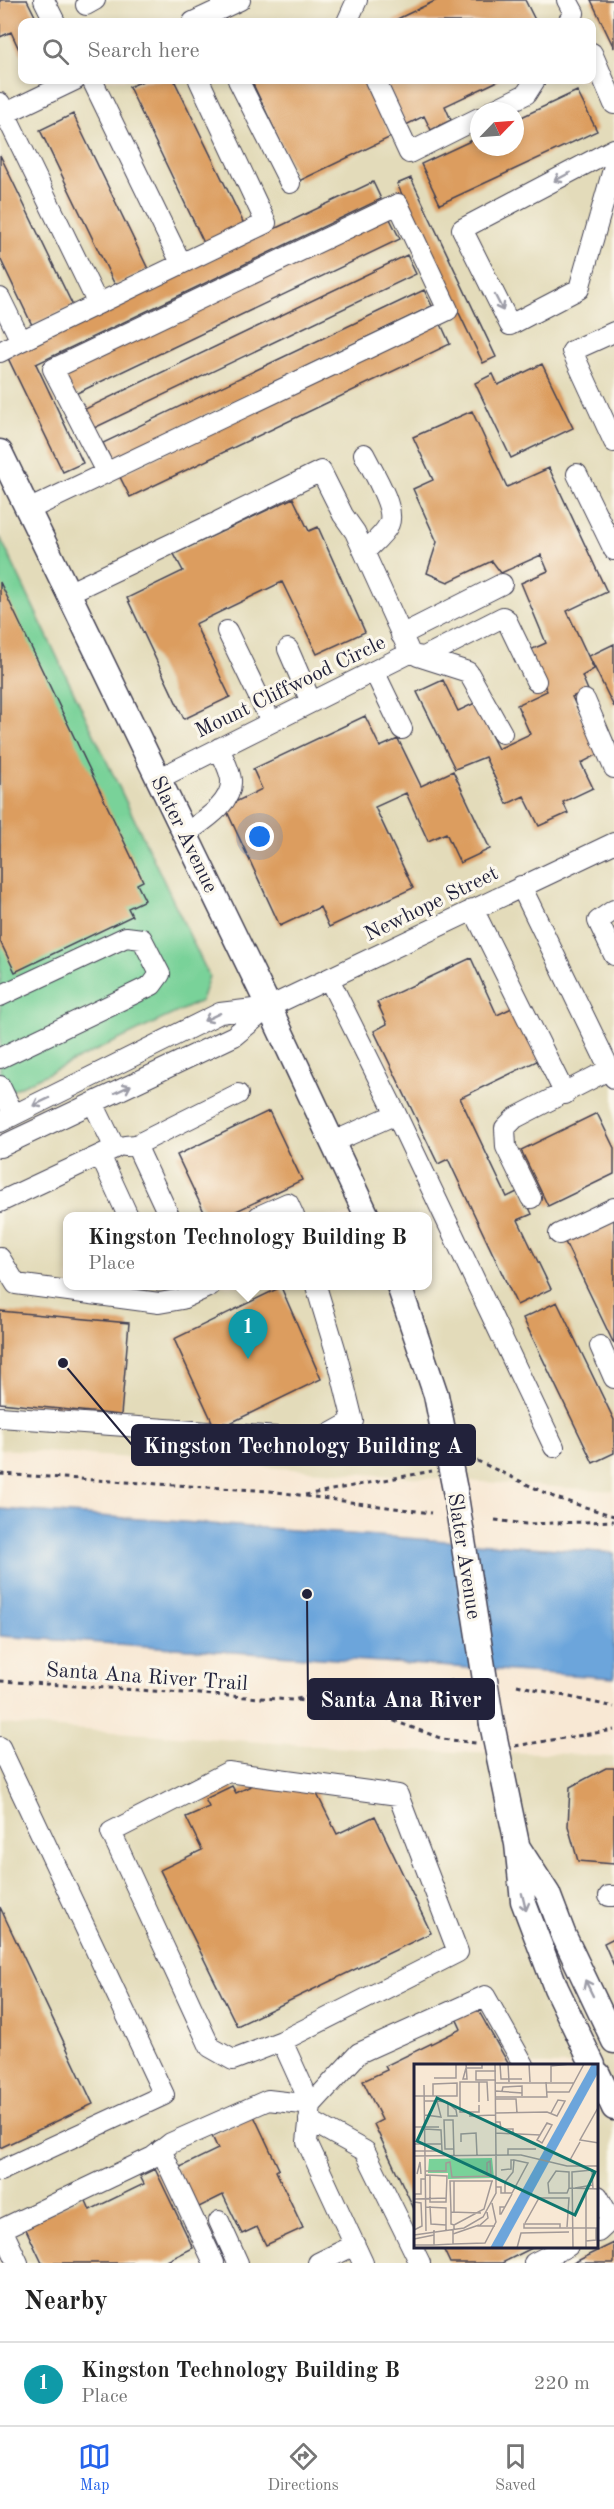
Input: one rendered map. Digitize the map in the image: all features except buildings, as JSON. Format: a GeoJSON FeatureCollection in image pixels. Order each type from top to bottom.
{"type":"FeatureCollection","features":[{"type":"Feature","properties":{"kind":"main road","name":"Slater Avenue"},"geometry":{"type":"LineString","coordinates":[[3,466],[28,510],[269,1006],[365,1212]]}},
{"type":"Feature","properties":{"kind":"main road","name":"Slater Avenue"},"geometry":{"type":"LineString","coordinates":[[400,1290],[436,1395],[451,1468],[493,1735],[516,1844],[523,1901],[556,1988],[593,2064]]}},
{"type":"Feature","properties":{"kind":"main road"},"geometry":{"type":"LineString","coordinates":[[516,1844],[548,1894],[564,1936],[614,2041]]}},
{"type":"Feature","properties":{"kind":"main road"},"geometry":{"type":"LineString","coordinates":[[599,2078],[614,2108]]}},
{"type":"Feature","properties":{"kind":"street"},"geometry":{"type":"LineString","coordinates":[[44,0],[53,18]]}},
{"type":"Feature","properties":{"kind":"street"},"geometry":{"type":"LineString","coordinates":[[202,15],[240,0]]}},
{"type":"Feature","properties":{"kind":"street"},"geometry":{"type":"LineString","coordinates":[[349,18],[357,0]]}},
{"type":"Feature","properties":{"kind":"street"},"geometry":{"type":"LineString","coordinates":[[596,64],[614,104]]}},
{"type":"Feature","properties":{"kind":"street"},"geometry":{"type":"LineString","coordinates":[[66,84],[2,111],[98,304]]}},
{"type":"Feature","properties":{"kind":"street"},"geometry":{"type":"LineString","coordinates":[[94,84],[181,263]]}},
{"type":"Feature","properties":{"kind":"street"},"geometry":{"type":"LineString","coordinates":[[0,352],[266,223],[201,84]]}},
{"type":"Feature","properties":{"kind":"street"},"geometry":{"type":"LineString","coordinates":[[240,84],[290,183]]}},
{"type":"Feature","properties":{"kind":"street"},"geometry":{"type":"LineString","coordinates":[[377,84],[409,153],[470,122]]}},
{"type":"Feature","properties":{"kind":"street"},"geometry":{"type":"LineString","coordinates":[[510,102],[526,94],[532,84]]}},
{"type":"Feature","properties":{"kind":"street"},"geometry":{"type":"LineString","coordinates":[[614,149],[462,229],[510,325],[579,289],[614,166]]}},
{"type":"Feature","properties":{"kind":"street"},"geometry":{"type":"LineString","coordinates":[[28,510],[448,310],[398,204],[53,369],[106,472]]}},
{"type":"Feature","properties":{"kind":"street"},"geometry":{"type":"LineString","coordinates":[[0,298],[21,341]]}},
{"type":"Feature","properties":{"kind":"street"},"geometry":{"type":"LineString","coordinates":[[614,332],[572,351],[614,442]]}},
{"type":"Feature","properties":{"kind":"street"},"geometry":{"type":"LineString","coordinates":[[363,552],[384,532],[391,518],[389,505],[364,454]]}},
{"type":"Feature","properties":{"kind":"street","name":"Mount Cliffwood Circle"},"geometry":{"type":"LineString","coordinates":[[68,593],[321,471],[363,552],[401,635],[417,655],[374,671],[158,779]]}},
{"type":"Feature","properties":{"kind":"street"},"geometry":{"type":"LineString","coordinates":[[577,474],[614,550]]}},
{"type":"Feature","properties":{"kind":"street"},"geometry":{"type":"LineString","coordinates":[[401,635],[502,584]]}},
{"type":"Feature","properties":{"kind":"street"},"geometry":{"type":"LineString","coordinates":[[417,655],[502,617],[506,619],[536,681]]}},
{"type":"Feature","properties":{"kind":"street"},"geometry":{"type":"LineString","coordinates":[[227,631],[271,722]]}},
{"type":"Feature","properties":{"kind":"street"},"geometry":{"type":"LineString","coordinates":[[288,649],[311,702]]}},
{"type":"Feature","properties":{"kind":"street"},"geometry":{"type":"LineString","coordinates":[[417,655],[468,672],[502,733]]}},
{"type":"Feature","properties":{"kind":"street"},"geometry":{"type":"LineString","coordinates":[[374,671],[402,729]]}},
{"type":"Feature","properties":{"kind":"street"},"geometry":{"type":"LineString","coordinates":[[585,700],[614,768]]}},
{"type":"Feature","properties":{"kind":"street"},"geometry":{"type":"LineString","coordinates":[[185,834],[214,812],[231,788],[231,778],[219,748]]}},
{"type":"Feature","properties":{"kind":"street","name":"Newhope Street"},"geometry":{"type":"LineString","coordinates":[[7,1118],[220,1013],[269,1006],[614,843]]}},
{"type":"Feature","properties":{"kind":"street"},"geometry":{"type":"LineString","coordinates":[[521,886],[612,1073],[515,1118],[505,1128],[506,1147],[531,1198]]}},
{"type":"Feature","properties":{"kind":"street"},"geometry":{"type":"LineString","coordinates":[[474,909],[564,1094]]}},
{"type":"Feature","properties":{"kind":"street"},"geometry":{"type":"LineString","coordinates":[[614,910],[598,921],[614,955]]}},
{"type":"Feature","properties":{"kind":"street"},"geometry":{"type":"LineString","coordinates":[[0,996],[126,937],[142,939],[160,974],[152,985],[0,1058]]}},
{"type":"Feature","properties":{"kind":"street"},"geometry":{"type":"LineString","coordinates":[[329,979],[396,1114],[554,1447]]}},
{"type":"Feature","properties":{"kind":"street","name":"Newhope Street"},"geometry":{"type":"LineString","coordinates":[[0,1147],[234,1036],[269,1006]]}},
{"type":"Feature","properties":{"kind":"street"},"geometry":{"type":"LineString","coordinates":[[0,1086],[7,1118]]}},
{"type":"Feature","properties":{"kind":"street"},"geometry":{"type":"LineString","coordinates":[[0,1202],[108,1151],[136,1144],[238,1094]]}},
{"type":"Feature","properties":{"kind":"street"},"geometry":{"type":"LineString","coordinates":[[93,1103],[127,1212]]}},
{"type":"Feature","properties":{"kind":"street"},"geometry":{"type":"LineString","coordinates":[[333,1142],[396,1114]]}},
{"type":"Feature","properties":{"kind":"street"},"geometry":{"type":"LineString","coordinates":[[136,1144],[167,1212]]}},
{"type":"Feature","properties":{"kind":"street"},"geometry":{"type":"LineString","coordinates":[[268,1212],[288,1203],[292,1212]]}},
{"type":"Feature","properties":{"kind":"street"},"geometry":{"type":"LineString","coordinates":[[560,1234],[614,1208]]}},
{"type":"Feature","properties":{"kind":"street"},"geometry":{"type":"LineString","coordinates":[[0,1258],[16,1284],[63,1287]]}},
{"type":"Feature","properties":{"kind":"street"},"geometry":{"type":"LineString","coordinates":[[102,1290],[159,1294],[182,1299],[201,1290]]}},
{"type":"Feature","properties":{"kind":"street"},"geometry":{"type":"LineString","coordinates":[[0,1417],[319,1440],[353,1421],[317,1290]]}},
{"type":"Feature","properties":{"kind":"street"},"geometry":{"type":"LineString","coordinates":[[600,1346],[614,1378]]}},
{"type":"Feature","properties":{"kind":"street"},"geometry":{"type":"LineString","coordinates":[[0,1746],[164,2095],[0,2171]]}},
{"type":"Feature","properties":{"kind":"street"},"geometry":{"type":"LineString","coordinates":[[228,1772],[398,1795],[458,1952],[282,2041],[233,2060],[210,2047],[111,1832],[228,1772]]}},
{"type":"Feature","properties":{"kind":"street"},"geometry":{"type":"LineString","coordinates":[[310,2112],[359,2053],[485,1996],[523,2064]]}},
{"type":"Feature","properties":{"kind":"street"},"geometry":{"type":"LineString","coordinates":[[282,2041],[310,2112],[307,2142],[359,2254],[318,2263]]}},
{"type":"Feature","properties":{"kind":"street"},"geometry":{"type":"LineString","coordinates":[[18,2263],[1,2230],[162,2150],[171,2143],[268,2100],[310,2112],[365,2151],[420,2263]]}},
{"type":"Feature","properties":{"kind":"street"},"geometry":{"type":"LineString","coordinates":[[162,2150],[210,2262]]}},
{"type":"Feature","properties":{"kind":"street"},"geometry":{"type":"LineString","coordinates":[[599,2199],[611,2220],[599,2230]]}},
{"type":"Feature","properties":{"kind":"street"},"geometry":{"type":"LineString","coordinates":[[219,2221],[238,2263]]}},
{"type":"Feature","properties":{"kind":"street"},"geometry":{"type":"LineString","coordinates":[[534,2263],[566,2248]]}},
{"type":"Feature","properties":{"kind":"path"},"geometry":{"type":"LineString","coordinates":[[301,1496],[451,1468],[614,1516]]}},
{"type":"Feature","properties":{"kind":"path"},"geometry":{"type":"LineString","coordinates":[[0,1474],[270,1491],[431,1513]]}},
{"type":"Feature","properties":{"kind":"path"},"geometry":{"type":"LineString","coordinates":[[495,1520],[526,1524],[614,1521]]}},
{"type":"Feature","properties":{"kind":"path","name":"Santa Ana River Trail"},"geometry":{"type":"LineString","coordinates":[[0,1681],[292,1700],[370,1712],[443,1739],[493,1735],[526,1746],[614,1730]]}},
{"type":"Feature","properties":{"kind":"path","name":"Santa Ana River Trail"},"geometry":{"type":"LineString","coordinates":[[292,1700],[352,1688],[454,1681]]}},
{"type":"Feature","properties":{"kind":"path"},"geometry":{"type":"LineString","coordinates":[[517,1685],[614,1707]]}},
{"type":"Feature","properties":{"kind":"shaded area"},"geometry":{"type":"Polygon","coordinates":[[[0,0],[614,0],[614,1491],[0,1449],[0,0]]]}},
{"type":"Feature","properties":{"kind":"shaded area"},"geometry":{"type":"Polygon","coordinates":[[[0,1724],[391,1751],[549,1753],[614,1757],[614,2263],[0,2263],[0,1724]]]}},
{"type":"Feature","properties":{"kind":"green space"},"geometry":{"type":"Polygon","coordinates":[[[0,537],[209,976],[201,1001],[0,1096],[0,537]]]}},
{"type":"Feature","properties":{"kind":"water"},"geometry":{"type":"Polygon","coordinates":[[[0,1509],[614,1553],[614,1678],[0,1636],[0,1509]]]}},
{"type":"Feature","properties":{"kind":"place","name":"Kingston Technology Building B"},"geometry":{"type":"Point","coordinates":[248,1359]}},
{"type":"Feature","properties":{"kind":"place","name":"Kingston Technology Building A"},"geometry":{"type":"Point","coordinates":[63,1363]}},
{"type":"Feature","properties":{"kind":"place","name":"Santa Ana River"},"geometry":{"type":"Point","coordinates":[307,1594]}}]}
